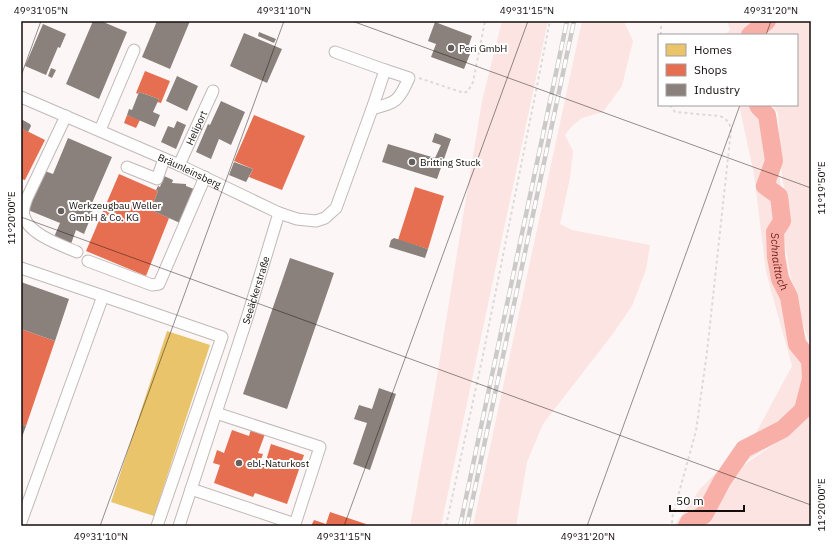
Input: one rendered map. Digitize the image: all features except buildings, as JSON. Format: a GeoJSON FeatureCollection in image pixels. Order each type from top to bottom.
{"type":"FeatureCollection","features":[{"type":"Feature","properties":{"kind":"street"},"geometry":{"type":"LineString","coordinates":[[100,130],[134,50]]}},
{"type":"Feature","properties":{"kind":"street"},"geometry":{"type":"LineString","coordinates":[[335,52],[409,78],[400,98],[390,104],[372,109]]}},
{"type":"Feature","properties":{"kind":"street"},"geometry":{"type":"LineString","coordinates":[[279,213],[297,219],[316,221],[325,218],[336,208],[385,70]]}},
{"type":"Feature","properties":{"kind":"street","name":"Heliport"},"geometry":{"type":"LineString","coordinates":[[179,165],[213,91]]}},
{"type":"Feature","properties":{"kind":"street","name":"Bräunleinsberg"},"geometry":{"type":"LineString","coordinates":[[21,97],[179,165],[279,213]]}},
{"type":"Feature","properties":{"kind":"street"},"geometry":{"type":"LineString","coordinates":[[66,116],[27,198],[24,206],[24,215],[30,226],[40,234],[77,252]]}},
{"type":"Feature","properties":{"kind":"street"},"geometry":{"type":"LineString","coordinates":[[127,167],[156,179],[164,159]]}},
{"type":"Feature","properties":{"kind":"street"},"geometry":{"type":"LineString","coordinates":[[88,261],[152,285],[159,284],[205,177]]}},
{"type":"Feature","properties":{"kind":"street","name":"Seeäckerstraße"},"geometry":{"type":"LineString","coordinates":[[179,526],[248,315],[279,213]]}},
{"type":"Feature","properties":{"kind":"street"},"geometry":{"type":"LineString","coordinates":[[21,268],[222,337],[157,526]]}},
{"type":"Feature","properties":{"kind":"street"},"geometry":{"type":"LineString","coordinates":[[21,522],[104,296]]}},
{"type":"Feature","properties":{"kind":"street"},"geometry":{"type":"LineString","coordinates":[[191,489],[295,524],[325,449],[216,413]]}},
{"type":"Feature","properties":{"kind":"path"},"geometry":{"type":"LineString","coordinates":[[409,78],[413,76],[464,94],[468,91],[473,82],[485,21]]}},
{"type":"Feature","properties":{"kind":"path"},"geometry":{"type":"LineString","coordinates":[[446,526],[483,355],[550,21]]}},
{"type":"Feature","properties":{"kind":"path"},"geometry":{"type":"LineString","coordinates":[[661,21],[661,34]]}},
{"type":"Feature","properties":{"kind":"path"},"geometry":{"type":"LineString","coordinates":[[671,106],[676,112],[720,116],[726,118],[730,123],[731,130],[707,352],[696,431],[672,518],[672,526]]}},
{"type":"Feature","properties":{"kind":"shaded area"},"geometry":{"type":"Polygon","coordinates":[[[502,21],[548,21],[441,526],[410,526],[434,394],[482,101],[502,21]]]}},
{"type":"Feature","properties":{"kind":"shaded area"},"geometry":{"type":"Polygon","coordinates":[[[582,21],[624,21],[633,41],[622,86],[603,112],[582,118],[572,126],[565,135],[573,151],[570,178],[560,224],[572,230],[650,245],[646,270],[632,306],[612,335],[543,424],[527,462],[516,526],[473,526],[582,21]]]}},
{"type":"Feature","properties":{"kind":"shaded area"},"geometry":{"type":"Polygon","coordinates":[[[727,21],[811,21],[811,347],[791,279],[783,234],[788,221],[789,208],[782,179],[778,113],[773,106],[798,106],[798,34],[726,34],[730,30],[727,21]]]}},
{"type":"Feature","properties":{"kind":"shaded area"},"geometry":{"type":"Polygon","coordinates":[[[739,106],[770,106],[776,114],[780,181],[787,209],[787,221],[782,234],[790,279],[802,327],[811,350],[811,400],[806,416],[776,442],[743,463],[719,499],[708,526],[674,526],[700,489],[756,433],[792,366],[766,272],[754,174],[739,106]]]}},
{"type":"Feature","properties":{"kind":"shaded area"},"geometry":{"type":"Polygon","coordinates":[[[811,404],[811,526],[709,526],[721,498],[744,465],[777,442],[807,417],[811,404]]]}},
{"type":"Feature","properties":{"kind":"waterway","name":"Schnaittach"},"geometry":{"type":"LineString","coordinates":[[751,34],[767,21]]}},
{"type":"Feature","properties":{"kind":"waterway","name":"Schnaittach"},"geometry":{"type":"LineString","coordinates":[[758,106],[767,115],[774,161],[765,186],[779,196],[782,221],[775,232],[776,257],[780,279],[789,297],[797,344],[810,360],[811,379]]}},
{"type":"Feature","properties":{"kind":"waterway","name":"Schnaittach"},"geometry":{"type":"LineString","coordinates":[[687,526],[689,522],[704,515],[722,481],[744,449],[783,429],[803,410],[811,379]]}},
{"type":"Feature","properties":{"kind":"railway"},"geometry":{"type":"LineString","coordinates":[[460,526],[567,21]]}},
{"type":"Feature","properties":{"kind":"railway"},"geometry":{"type":"LineString","coordinates":[[467,526],[574,21]]}},
{"type":"Feature","properties":{"kind":"place","name":"Peri GmbH"},"geometry":{"type":"Point","coordinates":[451,48]}},
{"type":"Feature","properties":{"kind":"place","name":"Britting Stuck"},"geometry":{"type":"Point","coordinates":[412,162]}},
{"type":"Feature","properties":{"kind":"place","name":"Werkzeugbau Weller GmbH & Co. KG"},"geometry":{"type":"Point","coordinates":[61,211]}},
{"type":"Feature","properties":{"kind":"place","name":"ebl-Naturkost"},"geometry":{"type":"Point","coordinates":[239,463]}}]}
